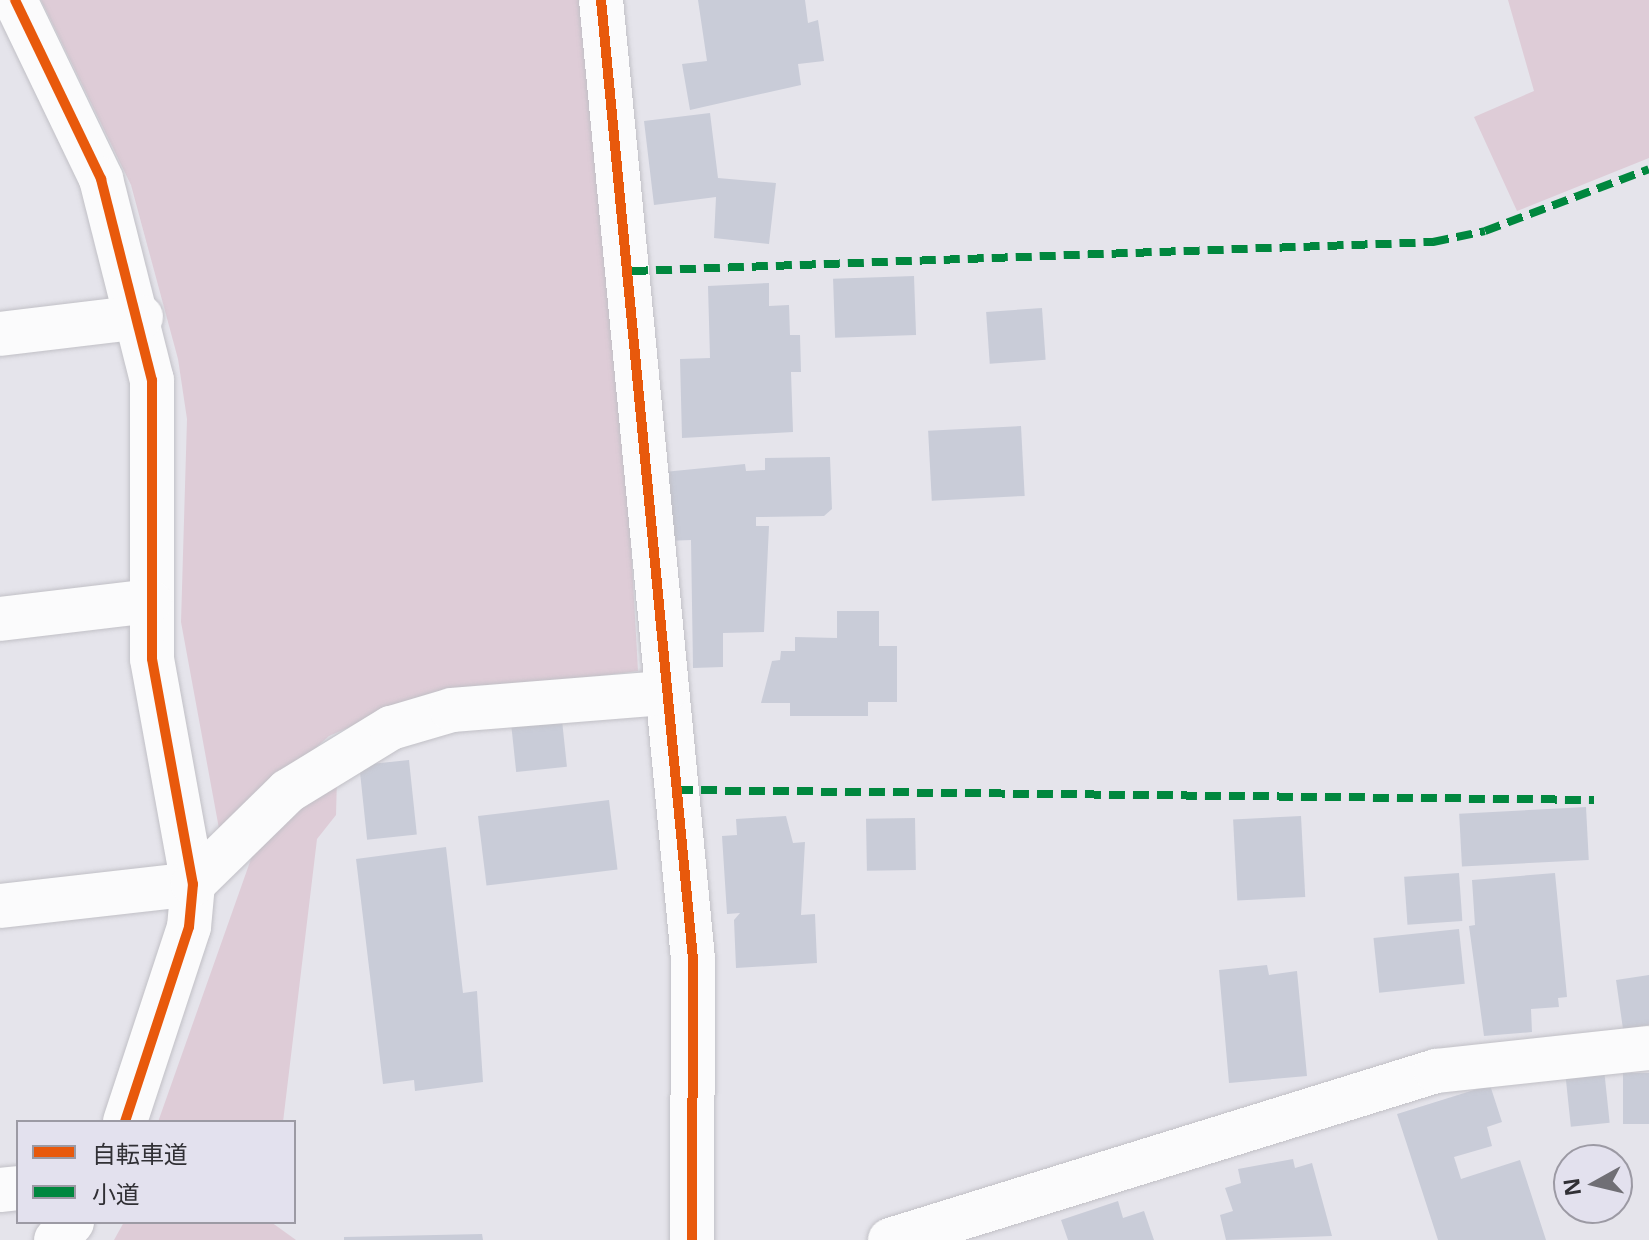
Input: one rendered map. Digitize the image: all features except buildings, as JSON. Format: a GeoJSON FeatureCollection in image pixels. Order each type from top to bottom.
{"type":"FeatureCollection","features":[{"type":"Feature","properties":{"kind":"street"},"geometry":{"type":"LineString","coordinates":[[15,0],[19,49],[101,179],[141,317],[157,482],[150,601],[152,659],[193,884],[189,927],[126,1120]]}},
{"type":"Feature","properties":{"kind":"street"},"geometry":{"type":"LineString","coordinates":[[601,0],[632,271],[663,693],[693,959],[692,1240]]}},
{"type":"Feature","properties":{"kind":"street"},"geometry":{"type":"LineString","coordinates":[[0,334],[141,317]]}},
{"type":"Feature","properties":{"kind":"street"},"geometry":{"type":"LineString","coordinates":[[0,619],[150,601]]}},
{"type":"Feature","properties":{"kind":"street"},"geometry":{"type":"LineString","coordinates":[[0,906],[193,884],[288,791],[391,728],[452,710],[663,693]]}},
{"type":"Feature","properties":{"kind":"street"},"geometry":{"type":"LineString","coordinates":[[890,1240],[1436,1071],[1649,1048]]}},
{"type":"Feature","properties":{"kind":"street"},"geometry":{"type":"LineString","coordinates":[[56,1240],[70,1224]]}},
{"type":"Feature","properties":{"kind":"shaded area"},"geometry":{"type":"Polygon","coordinates":[[[41,0],[580,0],[615,258],[638,671],[483,691],[375,716],[329,736],[220,834],[181,622],[187,419],[178,359],[131,185],[41,0]]]}},
{"type":"Feature","properties":{"kind":"shaded area"},"geometry":{"type":"Polygon","coordinates":[[[1508,0],[1649,0],[1649,158],[1517,211],[1474,117],[1534,91],[1508,0]]]}},
{"type":"Feature","properties":{"kind":"shaded area"},"geometry":{"type":"Polygon","coordinates":[[[337,778],[336,815],[317,839],[283,1120],[159,1120],[257,842],[337,778]]]}},
{"type":"Feature","properties":{"kind":"shaded area"},"geometry":{"type":"Polygon","coordinates":[[[123,1224],[274,1224],[296,1240],[114,1240],[123,1224]]]}},
{"type":"Feature","properties":{"kind":"marked path"},"geometry":{"type":"LineString","coordinates":[[632,271],[1433,242],[1485,231],[1649,169]]}},
{"type":"Feature","properties":{"kind":"marked path"},"geometry":{"type":"LineString","coordinates":[[677,790],[1594,800]]}},
{"type":"Feature","properties":{"kind":"cycle path"},"geometry":{"type":"LineString","coordinates":[[15,0],[101,179],[152,380],[152,659],[193,884],[189,927],[126,1120]]}},
{"type":"Feature","properties":{"kind":"cycle path"},"geometry":{"type":"LineString","coordinates":[[601,0],[693,959],[692,1240]]}}]}
